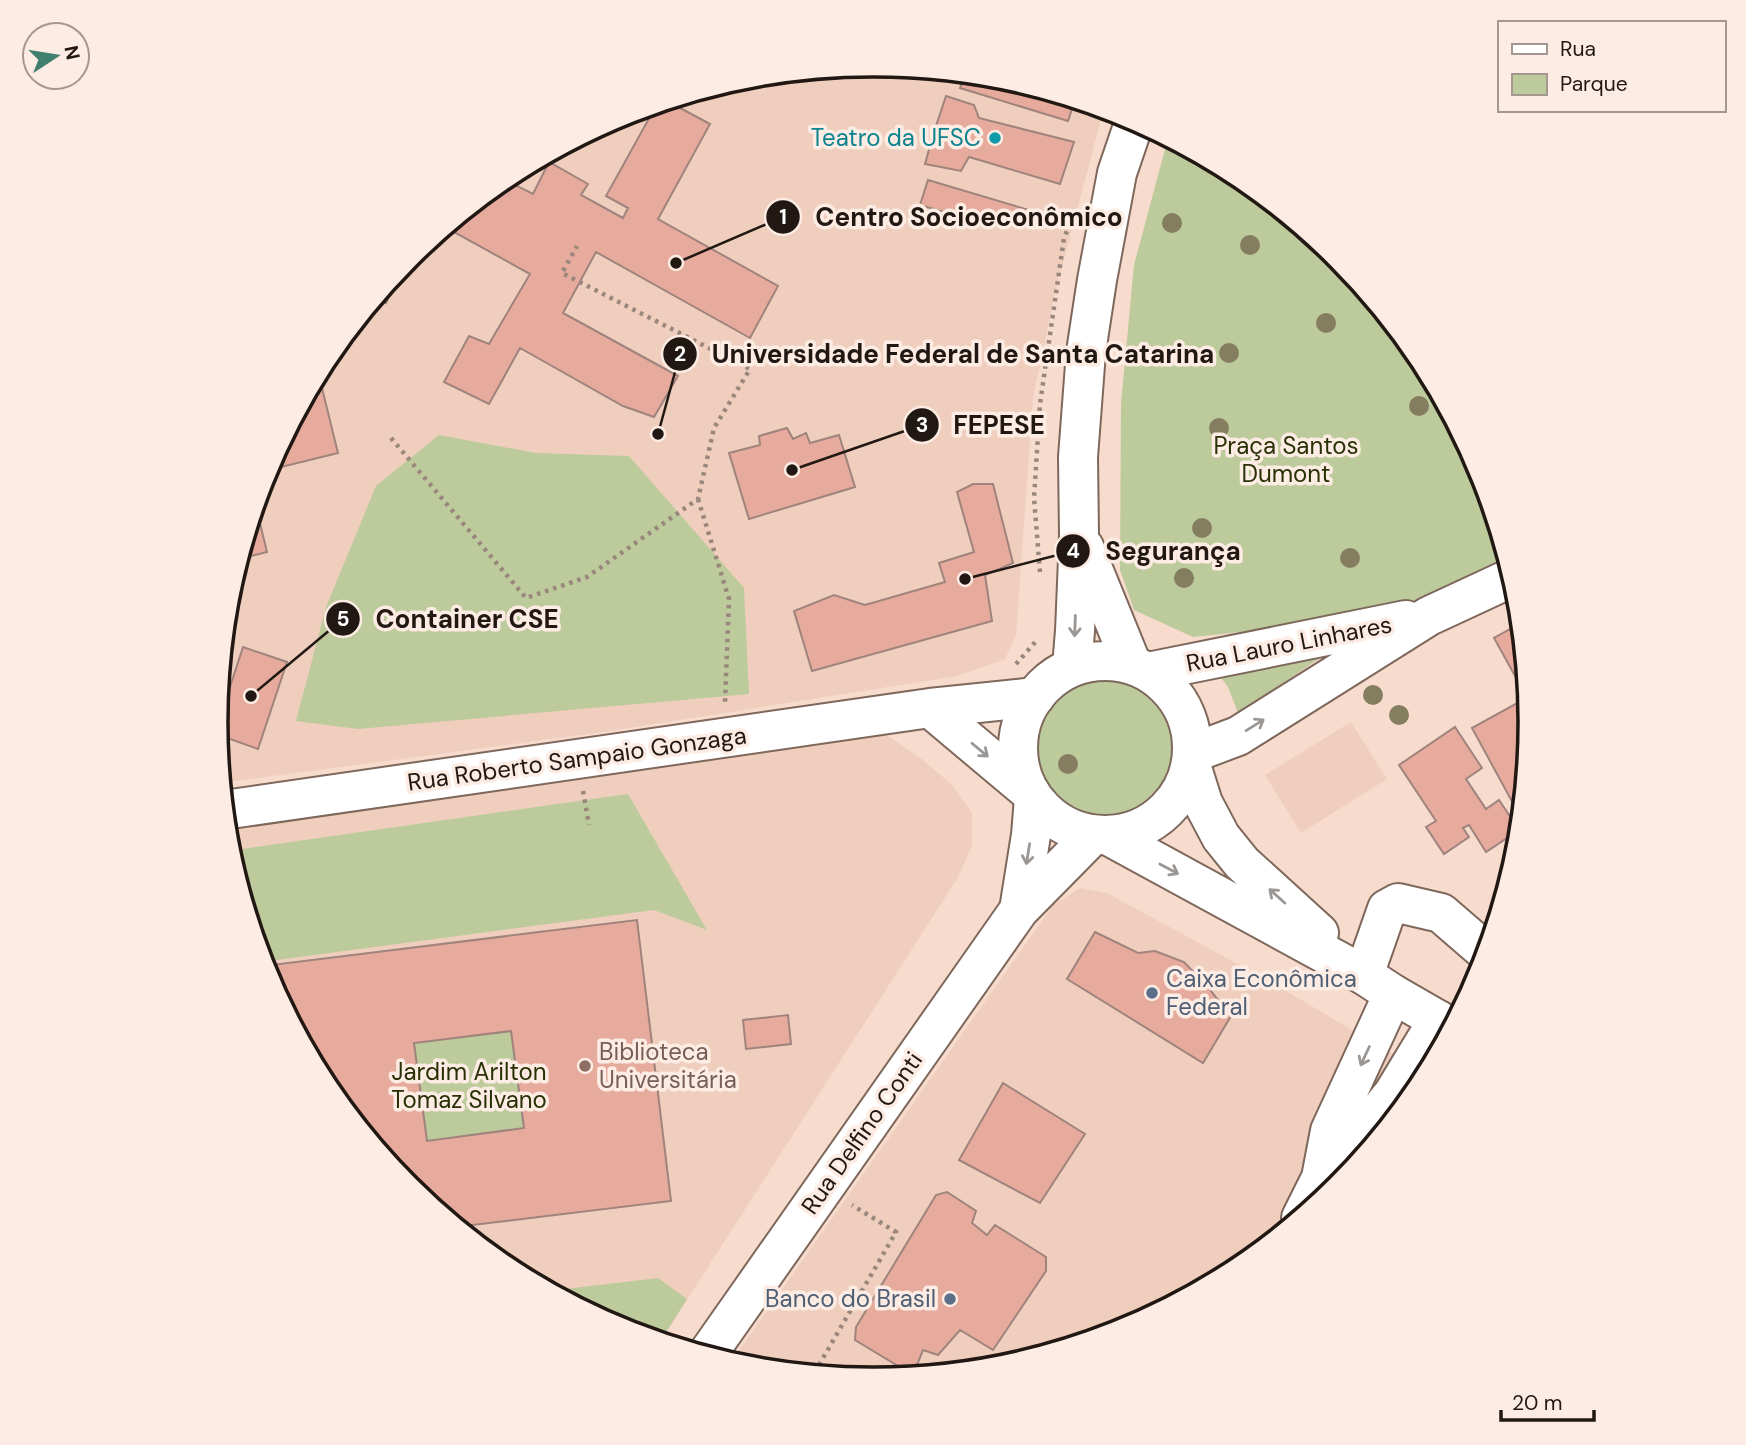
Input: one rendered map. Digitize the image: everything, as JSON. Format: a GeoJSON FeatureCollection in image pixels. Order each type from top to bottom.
{"type":"FeatureCollection","features":[{"type":"Feature","properties":{"kind":"main road"},"geometry":{"type":"LineString","coordinates":[[1072,667],[1079,535],[1078,457],[1086,352],[1117,173],[1131,131]]}},
{"type":"Feature","properties":{"kind":"main road"},"geometry":{"type":"LineString","coordinates":[[1079,535],[1140,669]]}},
{"type":"Feature","properties":{"kind":"main road","name":"Rua Lauro Linhares"},"geometry":{"type":"LineString","coordinates":[[1192,759],[1238,736],[1429,616],[1503,583]]}},
{"type":"Feature","properties":{"kind":"main road","name":"Rua Lauro Linhares"},"geometry":{"type":"LineString","coordinates":[[1140,669],[1429,616]]}},
{"type":"Feature","properties":{"kind":"main road"},"geometry":{"type":"LineString","coordinates":[[1032,795],[1021,768],[1018,744],[1024,719],[1035,697],[1052,680],[1072,667],[1102,661],[1140,669],[1169,688],[1187,718],[1192,759],[1203,803],[1221,837],[1242,863],[1378,984]]}},
{"type":"Feature","properties":{"kind":"main road","name":"Rua Roberto Sampaio Gonzaga"},"geometry":{"type":"LineString","coordinates":[[233,809],[930,708],[1035,697]]}},
{"type":"Feature","properties":{"kind":"main road"},"geometry":{"type":"LineString","coordinates":[[930,708],[1032,795],[1049,816],[1070,828],[1101,836],[1378,984],[1444,1023]]}},
{"type":"Feature","properties":{"kind":"main road"},"geometry":{"type":"LineString","coordinates":[[1101,836],[1147,826],[1176,801],[1192,759]]}},
{"type":"Feature","properties":{"kind":"main road","name":"Rua Delfino Conti"},"geometry":{"type":"LineString","coordinates":[[1019,910],[1031,835],[1032,795]]}},
{"type":"Feature","properties":{"kind":"main road","name":"Rua Delfino Conti"},"geometry":{"type":"LineString","coordinates":[[712,1347],[1019,910],[1101,836]]}},
{"type":"Feature","properties":{"kind":"main road"},"geometry":{"type":"LineString","coordinates":[[1311,1196],[1378,984],[1387,909],[1398,903],[1441,913],[1478,945]]}},
{"type":"Feature","properties":{"kind":"main road"},"geometry":{"type":"LineString","coordinates":[[1323,1185],[1439,1032]]}},
{"type":"Feature","properties":{"kind":"path"},"geometry":{"type":"LineString","coordinates":[[577,246],[562,273],[750,369],[714,428],[698,499],[729,599],[725,703]]}},
{"type":"Feature","properties":{"kind":"path"},"geometry":{"type":"LineString","coordinates":[[391,438],[526,598],[587,577],[698,499]]}},
{"type":"Feature","properties":{"kind":"path"},"geometry":{"type":"LineString","coordinates":[[582,790],[589,825]]}},
{"type":"Feature","properties":{"kind":"path"},"geometry":{"type":"LineString","coordinates":[[820,1365],[896,1232],[824,1187]]}},
{"type":"Feature","properties":{"kind":"shaded area"},"geometry":{"type":"Polygon","coordinates":[[[831,78],[915,78],[999,89],[1101,119],[1054,298],[1033,398],[1016,636],[1005,659],[958,676],[604,732],[231,782],[229,680],[233,638],[249,555],[277,475],[294,437],[336,364],[361,330],[388,297],[447,237],[514,186],[550,163],[626,126],[706,99],[747,89],[831,78]]]}},
{"type":"Feature","properties":{"kind":"shaded area"},"geometry":{"type":"Polygon","coordinates":[[[1351,722],[1387,779],[1301,833],[1265,775],[1351,722]]]}},
{"type":"Feature","properties":{"kind":"shaded area"},"geometry":{"type":"Polygon","coordinates":[[[872,725],[923,760],[952,785],[972,813],[972,846],[957,879],[665,1334],[588,1301],[550,1282],[514,1259],[447,1208],[388,1148],[336,1081],[294,1008],[277,970],[249,890],[235,818],[872,725]]]}},
{"type":"Feature","properties":{"kind":"shaded area"},"geometry":{"type":"Polygon","coordinates":[[[1080,888],[1107,893],[1269,981],[1418,1068],[1358,1148],[1299,1208],[1266,1235],[1196,1282],[1120,1319],[1080,1334],[999,1356],[915,1367],[831,1367],[737,1353],[1053,905],[1080,888]]]}},
{"type":"Feature","properties":{"kind":"green space","name":"Praça Santos Dumont"},"geometry":{"type":"Polygon","coordinates":[[[1165,148],[1232,186],[1299,237],[1358,297],[1385,330],[1432,400],[1469,475],[1499,565],[1384,617],[1193,637],[1134,610],[1120,570],[1121,403],[1134,265],[1165,148]]]}},
{"type":"Feature","properties":{"kind":"green space"},"geometry":{"type":"Polygon","coordinates":[[[439,435],[536,453],[629,456],[744,588],[749,694],[358,729],[296,721],[326,607],[376,486],[439,435]]]}},
{"type":"Feature","properties":{"kind":"green space"},"geometry":{"type":"Polygon","coordinates":[[[1326,654],[1238,713],[1228,687],[1219,675],[1326,654]]]}},
{"type":"Feature","properties":{"kind":"green space"},"geometry":{"type":"Polygon","coordinates":[[[1106,672],[1136,678],[1162,695],[1179,721],[1185,751],[1179,781],[1162,807],[1136,824],[1106,830],[1076,824],[1050,807],[1033,781],[1027,751],[1033,721],[1050,695],[1076,678],[1106,672]]]}},
{"type":"Feature","properties":{"kind":"green space"},"geometry":{"type":"Polygon","coordinates":[[[628,794],[707,930],[654,910],[273,960],[249,890],[240,849],[628,794]]]}},
{"type":"Feature","properties":{"kind":"green space","name":"Jardim Arilton Tomaz Silvano"},"geometry":{"type":"Polygon","coordinates":[[[511,1031],[524,1128],[427,1141],[414,1043],[511,1031]]]}},
{"type":"Feature","properties":{"kind":"green space"},"geometry":{"type":"Polygon","coordinates":[[[658,1278],[687,1299],[665,1334],[626,1319],[564,1289],[658,1278]]]}},
{"type":"Feature","properties":{"kind":"building"},"geometry":{"type":"Polygon","coordinates":[[[962,84],[999,89],[1072,109],[1068,121],[960,88],[962,84]]]}},
{"type":"Feature","properties":{"kind":"building","name":"Teatro da UFSC"},"geometry":{"type":"Polygon","coordinates":[[[946,96],[974,105],[979,118],[1074,142],[1060,184],[969,157],[961,171],[925,164],[946,96]]]}},
{"type":"Feature","properties":{"kind":"building"},"geometry":{"type":"Polygon","coordinates":[[[679,107],[710,124],[658,219],[778,286],[750,338],[596,252],[563,313],[678,376],[654,417],[623,406],[520,348],[489,404],[444,382],[469,336],[489,344],[530,274],[453,232],[515,185],[533,194],[550,163],[588,184],[581,195],[623,218],[628,208],[606,196],[650,117],[679,107]]]}},
{"type":"Feature","properties":{"kind":"building"},"geometry":{"type":"Polygon","coordinates":[[[928,180],[1032,211],[1028,227],[975,212],[971,220],[920,205],[928,180]]]}},
{"type":"Feature","properties":{"kind":"building"},"geometry":{"type":"Polygon","coordinates":[[[322,387],[338,453],[280,467],[322,387]]]}},
{"type":"Feature","properties":{"kind":"building"},"geometry":{"type":"Polygon","coordinates":[[[787,428],[793,439],[806,433],[810,443],[839,435],[855,487],[749,519],[729,453],[760,445],[759,436],[787,428]]]}},
{"type":"Feature","properties":{"kind":"building"},"geometry":{"type":"Polygon","coordinates":[[[973,484],[993,484],[1013,563],[985,575],[992,621],[812,671],[794,611],[834,595],[865,605],[945,582],[939,563],[974,552],[957,492],[973,484]]]}},
{"type":"Feature","properties":{"kind":"building"},"geometry":{"type":"Polygon","coordinates":[[[260,522],[267,552],[249,557],[260,522]]]}},
{"type":"Feature","properties":{"kind":"building"},"geometry":{"type":"Polygon","coordinates":[[[1511,628],[1517,679],[1494,638],[1511,628]]]}},
{"type":"Feature","properties":{"kind":"building"},"geometry":{"type":"Polygon","coordinates":[[[243,647],[287,662],[258,749],[228,738],[229,691],[243,647]]]}},
{"type":"Feature","properties":{"kind":"building"},"geometry":{"type":"Polygon","coordinates":[[[1518,703],[1513,804],[1472,728],[1518,703]]]}},
{"type":"Feature","properties":{"kind":"building"},"geometry":{"type":"Polygon","coordinates":[[[1455,727],[1482,768],[1466,779],[1486,809],[1499,800],[1511,818],[1508,837],[1486,852],[1469,825],[1463,828],[1469,837],[1444,854],[1426,827],[1436,821],[1399,765],[1455,727]]]}},
{"type":"Feature","properties":{"kind":"building","name":"Biblioteca Universitária"},"geometry":{"type":"Polygon","coordinates":[[[637,920],[671,1201],[468,1226],[417,1179],[361,1115],[314,1045],[275,965],[637,920]],[[511,1031],[414,1043],[427,1141],[524,1128],[511,1031]]]}},
{"type":"Feature","properties":{"kind":"building","name":"Caixa Econômica Federal"},"geometry":{"type":"Polygon","coordinates":[[[1095,932],[1138,953],[1155,951],[1184,962],[1218,1000],[1234,1011],[1203,1063],[1067,979],[1095,932]]]}},
{"type":"Feature","properties":{"kind":"building"},"geometry":{"type":"Polygon","coordinates":[[[788,1015],[791,1044],[746,1049],[743,1020],[788,1015]]]}},
{"type":"Feature","properties":{"kind":"building"},"geometry":{"type":"Polygon","coordinates":[[[1003,1083],[1085,1134],[1040,1203],[959,1160],[1003,1083]]]}},
{"type":"Feature","properties":{"kind":"building","name":"Banco do Brasil"},"geometry":{"type":"Polygon","coordinates":[[[947,1192],[976,1211],[972,1223],[987,1235],[995,1225],[1046,1257],[1046,1271],[993,1350],[960,1330],[938,1355],[923,1350],[916,1367],[900,1367],[855,1340],[856,1327],[936,1195],[947,1192]]]}},
{"type":"Feature","properties":{"kind":"place","name":"Teatro da UFSC"},"geometry":{"type":"Point","coordinates":[995,138]}},
{"type":"Feature","properties":{"kind":"place","name":"Centro Socioeconômico"},"geometry":{"type":"Point","coordinates":[676,263]}},
{"type":"Feature","properties":{"kind":"place","name":"Universidade Federal de Santa Catarina"},"geometry":{"type":"Point","coordinates":[658,434]}},
{"type":"Feature","properties":{"kind":"place","name":"FEPESE"},"geometry":{"type":"Point","coordinates":[792,470]}},
{"type":"Feature","properties":{"kind":"place","name":"Segurança"},"geometry":{"type":"Point","coordinates":[965,579]}},
{"type":"Feature","properties":{"kind":"place","name":"Container CSE"},"geometry":{"type":"Point","coordinates":[251,696]}},
{"type":"Feature","properties":{"kind":"place","name":"Caixa Econômica Federal"},"geometry":{"type":"Point","coordinates":[1152,993]}},
{"type":"Feature","properties":{"kind":"place","name":"Biblioteca Universitária"},"geometry":{"type":"Point","coordinates":[585,1066]}},
{"type":"Feature","properties":{"kind":"place","name":"Banco do Brasil"},"geometry":{"type":"Point","coordinates":[950,1299]}}]}
